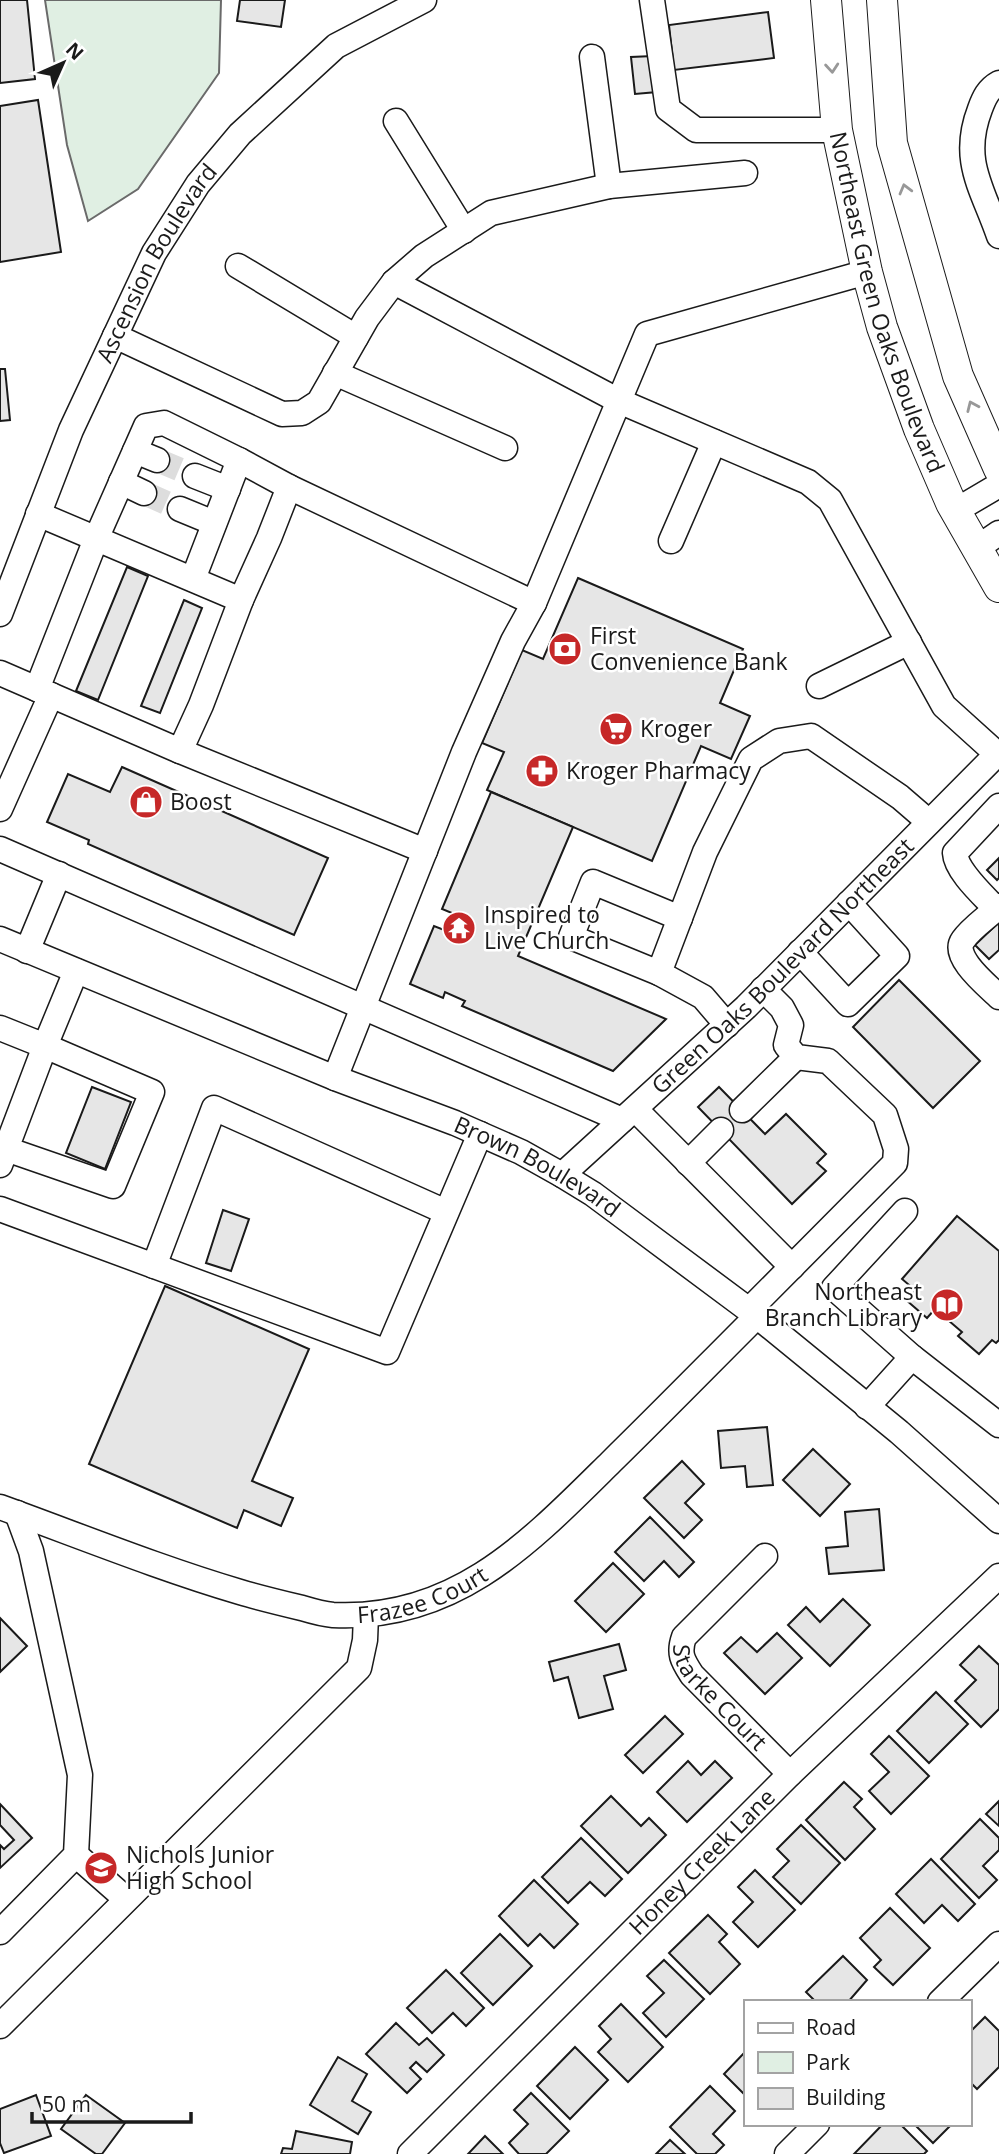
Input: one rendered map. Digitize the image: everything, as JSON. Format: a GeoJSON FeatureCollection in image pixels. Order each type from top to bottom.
{"type":"FeatureCollection","features":[{"type":"Feature","properties":{"kind":"main road","name":"Northeast Green Oaks Boulevard"},"geometry":{"type":"LineString","coordinates":[[827,0],[837,130],[867,272],[882,327],[919,429],[955,510],[988,541],[999,587]]}},
{"type":"Feature","properties":{"kind":"main road","name":"Northeast Green Oaks Boulevard"},"geometry":{"type":"LineString","coordinates":[[882,0],[892,143],[958,376],[999,469]]}},
{"type":"Feature","properties":{"kind":"street","name":"Ascension Boulevard"},"geometry":{"type":"LineString","coordinates":[[0,614],[71,430],[155,253],[198,184],[240,134],[337,46],[424,0]]}},
{"type":"Feature","properties":{"kind":"street"},"geometry":{"type":"LineString","coordinates":[[652,0],[668,110],[696,130],[837,130]]}},
{"type":"Feature","properties":{"kind":"street"},"geometry":{"type":"LineString","coordinates":[[593,57],[609,186]]}},
{"type":"Feature","properties":{"kind":"street"},"geometry":{"type":"LineString","coordinates":[[999,83],[992,87],[983,99],[973,134],[972,152],[975,176],[999,236]]}},
{"type":"Feature","properties":{"kind":"street"},"geometry":{"type":"LineString","coordinates":[[396,121],[464,230]]}},
{"type":"Feature","properties":{"kind":"street"},"geometry":{"type":"LineString","coordinates":[[115,336],[282,414],[302,413],[319,402],[367,318],[394,282],[424,256],[491,213],[609,186],[745,173]]}},
{"type":"Feature","properties":{"kind":"street"},"geometry":{"type":"LineString","coordinates":[[238,266],[356,337]]}},
{"type":"Feature","properties":{"kind":"street"},"geometry":{"type":"LineString","coordinates":[[335,1078],[464,752],[513,641],[534,603],[647,334],[867,272]]}},
{"type":"Feature","properties":{"kind":"street"},"geometry":{"type":"LineString","coordinates":[[394,282],[619,401],[808,482],[830,500],[944,706],[998,753]]}},
{"type":"Feature","properties":{"kind":"street"},"geometry":{"type":"LineString","coordinates":[[335,373],[505,448]]}},
{"type":"Feature","properties":{"kind":"street"},"geometry":{"type":"LineString","coordinates":[[0,809],[44,692],[96,539],[121,482],[146,456],[146,426],[164,423],[289,487],[534,603]]}},
{"type":"Feature","properties":{"kind":"street"},"geometry":{"type":"LineString","coordinates":[[671,541],[714,442]]}},
{"type":"Feature","properties":{"kind":"street"},"geometry":{"type":"LineString","coordinates":[[193,579],[239,460]]}},
{"type":"Feature","properties":{"kind":"street"},"geometry":{"type":"LineString","coordinates":[[195,476],[228,489]]}},
{"type":"Feature","properties":{"kind":"street"},"geometry":{"type":"LineString","coordinates":[[121,482],[144,493]]}},
{"type":"Feature","properties":{"kind":"street"},"geometry":{"type":"LineString","coordinates":[[955,510],[999,485]]}},
{"type":"Feature","properties":{"kind":"street"},"geometry":{"type":"LineString","coordinates":[[180,751],[289,487]]}},
{"type":"Feature","properties":{"kind":"street"},"geometry":{"type":"LineString","coordinates":[[180,509],[214,523]]}},
{"type":"Feature","properties":{"kind":"street"},"geometry":{"type":"LineString","coordinates":[[38,514],[242,600]]}},
{"type":"Feature","properties":{"kind":"street"},"geometry":{"type":"LineString","coordinates":[[819,686],[909,642]]}},
{"type":"Feature","properties":{"kind":"street"},"geometry":{"type":"LineString","coordinates":[[0,673],[425,852]]}},
{"type":"Feature","properties":{"kind":"street"},"geometry":{"type":"LineString","coordinates":[[659,974],[705,852],[751,759],[779,741],[811,736],[900,797],[929,822]]}},
{"type":"Feature","properties":{"kind":"street","name":"Green Oaks Boulevard Northeast"},"geometry":{"type":"LineString","coordinates":[[562,1175],[727,1025],[998,753]]}},
{"type":"Feature","properties":{"kind":"street"},"geometry":{"type":"LineString","coordinates":[[970,783],[989,800],[999,798]]}},
{"type":"Feature","properties":{"kind":"street"},"geometry":{"type":"LineString","coordinates":[[996,987],[969,967],[960,952],[961,942],[997,907],[960,869],[955,853],[999,806]]}},
{"type":"Feature","properties":{"kind":"street"},"geometry":{"type":"LineString","coordinates":[[0,849],[364,1007],[628,1114],[688,1163],[792,1267]]}},
{"type":"Feature","properties":{"kind":"street"},"geometry":{"type":"LineString","coordinates":[[27,951],[59,874]]}},
{"type":"Feature","properties":{"kind":"street"},"geometry":{"type":"LineString","coordinates":[[680,918],[593,882],[570,937],[659,974],[703,997],[727,1025]]}},
{"type":"Feature","properties":{"kind":"street"},"geometry":{"type":"LineString","coordinates":[[800,952],[848,1004],[897,956],[849,903]]}},
{"type":"Feature","properties":{"kind":"street","name":"Brown Boulevard"},"geometry":{"type":"LineString","coordinates":[[0,939],[335,1078],[480,1134],[562,1175],[593,1194],[753,1313],[999,1521]]}},
{"type":"Feature","properties":{"kind":"street"},"geometry":{"type":"LineString","coordinates":[[0,1028],[45,1046],[152,1092],[113,1186],[3,1157],[45,1046],[76,971]]}},
{"type":"Feature","properties":{"kind":"street"},"geometry":{"type":"LineString","coordinates":[[742,1110],[796,1057],[786,1045],[791,1024],[782,1008],[764,989]]}},
{"type":"Feature","properties":{"kind":"street","name":"Frazee Court"},"geometry":{"type":"LineString","coordinates":[[9,1510],[194,1578],[258,1598],[330,1615],[366,1615],[397,1611],[443,1596],[486,1573],[544,1528],[659,1415],[792,1267],[895,1163],[896,1149],[885,1115],[828,1061],[796,1057]]}},
{"type":"Feature","properties":{"kind":"street"},"geometry":{"type":"LineString","coordinates":[[154,1266],[214,1108],[446,1212]]}},
{"type":"Feature","properties":{"kind":"street"},"geometry":{"type":"LineString","coordinates":[[688,1163],[721,1130]]}},
{"type":"Feature","properties":{"kind":"street"},"geometry":{"type":"LineString","coordinates":[[0,1209],[387,1352],[480,1134]]}},
{"type":"Feature","properties":{"kind":"street"},"geometry":{"type":"LineString","coordinates":[[905,1211],[834,1288],[912,1357],[999,1425]]}},
{"type":"Feature","properties":{"kind":"street"},"geometry":{"type":"LineString","coordinates":[[867,1407],[912,1357]]}},
{"type":"Feature","properties":{"kind":"street"},"geometry":{"type":"LineString","coordinates":[[0,1932],[76,1855],[80,1775],[31,1551],[9,1510]]}},
{"type":"Feature","properties":{"kind":"street","name":"Starke Court"},"geometry":{"type":"LineString","coordinates":[[765,1556],[684,1637],[680,1657],[692,1675],[790,1774]]}},
{"type":"Feature","properties":{"kind":"street","name":"Honey Creek Lane"},"geometry":{"type":"LineString","coordinates":[[410,2154],[790,1774],[999,1576]]}},
{"type":"Feature","properties":{"kind":"street"},"geometry":{"type":"LineString","coordinates":[[0,2025],[359,1668],[365,1640],[366,1615]]}},
{"type":"Feature","properties":{"kind":"street"},"geometry":{"type":"LineString","coordinates":[[76,1855],[126,1899]]}},
{"type":"Feature","properties":{"kind":"street"},"geometry":{"type":"LineString","coordinates":[[942,2000],[999,1944]]}},
{"type":"Feature","properties":{"kind":"street"},"geometry":{"type":"LineString","coordinates":[[787,2154],[815,2126]]}},
{"type":"Feature","properties":{"kind":"green space"},"geometry":{"type":"Polygon","coordinates":[[[45,0],[221,0],[219,73],[138,189],[88,221],[67,145],[45,0]]]}},
{"type":"Feature","properties":{"kind":"building"},"geometry":{"type":"Polygon","coordinates":[[[0,0],[27,0],[35,79],[0,83],[0,0]]]}},
{"type":"Feature","properties":{"kind":"building"},"geometry":{"type":"Polygon","coordinates":[[[240,0],[285,0],[281,27],[237,21],[240,0]]]}},
{"type":"Feature","properties":{"kind":"building"},"geometry":{"type":"Polygon","coordinates":[[[768,12],[774,58],[674,70],[669,25],[768,12]]]}},
{"type":"Feature","properties":{"kind":"building"},"geometry":{"type":"Polygon","coordinates":[[[653,56],[657,92],[635,94],[631,57],[653,56]]]}},
{"type":"Feature","properties":{"kind":"building"},"geometry":{"type":"Polygon","coordinates":[[[38,100],[61,252],[0,262],[0,106],[38,100]]]}},
{"type":"Feature","properties":{"kind":"building"},"geometry":{"type":"Polygon","coordinates":[[[0,369],[5,369],[10,420],[0,421],[0,369]]]}},
{"type":"Feature","properties":{"kind":"building"},"geometry":{"type":"Polygon","coordinates":[[[127,567],[148,576],[98,700],[76,691],[127,567]]]}},
{"type":"Feature","properties":{"kind":"building","name":"Kroger"},"geometry":{"type":"Polygon","coordinates":[[[578,578],[743,649],[720,703],[750,716],[731,759],[701,746],[652,861],[487,790],[504,752],[482,743],[522,650],[543,659],[578,578]]]}},
{"type":"Feature","properties":{"kind":"building"},"geometry":{"type":"Polygon","coordinates":[[[184,600],[202,608],[160,713],[141,706],[184,600]]]}},
{"type":"Feature","properties":{"kind":"building"},"geometry":{"type":"Polygon","coordinates":[[[122,767],[328,858],[294,935],[88,844],[89,840],[47,822],[68,774],[110,792],[122,767]]]}},
{"type":"Feature","properties":{"kind":"building"},"geometry":{"type":"Polygon","coordinates":[[[491,792],[573,827],[518,956],[666,1019],[613,1071],[462,1006],[465,1001],[445,992],[443,998],[410,984],[434,926],[444,930],[452,913],[442,909],[491,792]]]}},
{"type":"Feature","properties":{"kind":"building"},"geometry":{"type":"Polygon","coordinates":[[[999,858],[999,878],[997,880],[987,870],[999,858]]]}},
{"type":"Feature","properties":{"kind":"building"},"geometry":{"type":"Polygon","coordinates":[[[999,922],[999,950],[989,959],[975,945],[999,922]]]}},
{"type":"Feature","properties":{"kind":"building"},"geometry":{"type":"Polygon","coordinates":[[[899,980],[980,1061],[933,1108],[853,1027],[899,980]]]}},
{"type":"Feature","properties":{"kind":"building"},"geometry":{"type":"Polygon","coordinates":[[[92,1087],[131,1102],[105,1169],[66,1153],[92,1087]]]}},
{"type":"Feature","properties":{"kind":"building"},"geometry":{"type":"Polygon","coordinates":[[[719,1087],[765,1134],[786,1114],[826,1154],[817,1163],[826,1171],[792,1204],[698,1107],[719,1087]]]}},
{"type":"Feature","properties":{"kind":"building"},"geometry":{"type":"Polygon","coordinates":[[[223,1210],[249,1219],[231,1271],[206,1263],[223,1210]]]}},
{"type":"Feature","properties":{"kind":"building"},"geometry":{"type":"Polygon","coordinates":[[[957,1216],[999,1251],[999,1340],[996,1343],[992,1340],[979,1354],[958,1336],[962,1332],[935,1309],[927,1318],[906,1300],[915,1290],[902,1279],[957,1216]]]}},
{"type":"Feature","properties":{"kind":"building"},"geometry":{"type":"Polygon","coordinates":[[[165,1286],[309,1349],[252,1481],[293,1498],[281,1526],[244,1510],[237,1528],[89,1464],[165,1286]]]}},
{"type":"Feature","properties":{"kind":"building"},"geometry":{"type":"Polygon","coordinates":[[[767,1427],[773,1485],[747,1487],[745,1466],[721,1468],[718,1431],[767,1427]]]}},
{"type":"Feature","properties":{"kind":"building"},"geometry":{"type":"Polygon","coordinates":[[[813,1449],[850,1484],[820,1516],[783,1480],[813,1449]]]}},
{"type":"Feature","properties":{"kind":"building"},"geometry":{"type":"Polygon","coordinates":[[[682,1461],[704,1484],[685,1503],[702,1520],[684,1538],[644,1498],[682,1461]]]}},
{"type":"Feature","properties":{"kind":"building"},"geometry":{"type":"Polygon","coordinates":[[[879,1509],[884,1570],[829,1574],[826,1548],[848,1546],[845,1512],[879,1509]]]}},
{"type":"Feature","properties":{"kind":"building"},"geometry":{"type":"Polygon","coordinates":[[[650,1517],[694,1562],[679,1577],[664,1561],[644,1581],[615,1552],[650,1517]]]}},
{"type":"Feature","properties":{"kind":"building"},"geometry":{"type":"Polygon","coordinates":[[[613,1563],[644,1594],[606,1632],[575,1601],[613,1563]]]}},
{"type":"Feature","properties":{"kind":"building"},"geometry":{"type":"Polygon","coordinates":[[[843,1599],[870,1625],[830,1666],[788,1625],[806,1607],[820,1622],[843,1599]]]}},
{"type":"Feature","properties":{"kind":"building"},"geometry":{"type":"Polygon","coordinates":[[[0,1618],[27,1646],[0,1672],[0,1618]]]}},
{"type":"Feature","properties":{"kind":"building"},"geometry":{"type":"Polygon","coordinates":[[[777,1633],[802,1658],[765,1694],[724,1653],[741,1637],[757,1652],[777,1633]]]}},
{"type":"Feature","properties":{"kind":"building"},"geometry":{"type":"Polygon","coordinates":[[[619,1644],[626,1670],[604,1676],[613,1709],[579,1718],[568,1677],[554,1681],[549,1662],[619,1644]]]}},
{"type":"Feature","properties":{"kind":"building"},"geometry":{"type":"Polygon","coordinates":[[[979,1646],[999,1665],[999,1709],[981,1727],[955,1701],[976,1680],[960,1665],[979,1646]]]}},
{"type":"Feature","properties":{"kind":"building"},"geometry":{"type":"Polygon","coordinates":[[[936,1692],[968,1724],[929,1763],[897,1731],[936,1692]]]}},
{"type":"Feature","properties":{"kind":"building"},"geometry":{"type":"Polygon","coordinates":[[[665,1716],[683,1734],[643,1773],[625,1755],[665,1716]]]}},
{"type":"Feature","properties":{"kind":"building"},"geometry":{"type":"Polygon","coordinates":[[[889,1736],[929,1776],[891,1814],[869,1791],[889,1772],[871,1754],[889,1736]]]}},
{"type":"Feature","properties":{"kind":"building"},"geometry":{"type":"Polygon","coordinates":[[[688,1761],[701,1775],[715,1761],[732,1778],[687,1822],[657,1792],[688,1761]]]}},
{"type":"Feature","properties":{"kind":"building"},"geometry":{"type":"Polygon","coordinates":[[[844,1782],[862,1799],[854,1807],[875,1829],[845,1860],[806,1820],[844,1782]]]}},
{"type":"Feature","properties":{"kind":"building"},"geometry":{"type":"Polygon","coordinates":[[[611,1796],[641,1826],[649,1818],[666,1835],[628,1873],[581,1826],[611,1796]]]}},
{"type":"Feature","properties":{"kind":"building"},"geometry":{"type":"Polygon","coordinates":[[[999,1801],[999,1826],[986,1814],[999,1801]]]}},
{"type":"Feature","properties":{"kind":"building"},"geometry":{"type":"Polygon","coordinates":[[[0,1804],[32,1838],[0,1868],[0,1845],[4,1849],[14,1840],[0,1825],[0,1804]]]}},
{"type":"Feature","properties":{"kind":"building"},"geometry":{"type":"Polygon","coordinates":[[[980,1819],[999,1838],[999,1850],[983,1866],[997,1880],[979,1898],[941,1859],[980,1819]]]}},
{"type":"Feature","properties":{"kind":"building"},"geometry":{"type":"Polygon","coordinates":[[[801,1825],[840,1863],[801,1904],[773,1877],[789,1861],[777,1849],[801,1825]]]}},
{"type":"Feature","properties":{"kind":"building"},"geometry":{"type":"Polygon","coordinates":[[[581,1838],[622,1879],[605,1896],[590,1882],[568,1903],[542,1877],[581,1838]]]}},
{"type":"Feature","properties":{"kind":"building"},"geometry":{"type":"Polygon","coordinates":[[[931,1859],[975,1904],[958,1921],[942,1905],[924,1923],[896,1894],[931,1859]]]}},
{"type":"Feature","properties":{"kind":"building"},"geometry":{"type":"Polygon","coordinates":[[[755,1870],[795,1910],[758,1947],[733,1922],[753,1902],[738,1887],[755,1870]]]}},
{"type":"Feature","properties":{"kind":"building"},"geometry":{"type":"Polygon","coordinates":[[[534,1880],[578,1924],[554,1948],[540,1934],[528,1946],[499,1916],[534,1880]]]}},
{"type":"Feature","properties":{"kind":"building"},"geometry":{"type":"Polygon","coordinates":[[[890,1908],[930,1948],[893,1985],[874,1967],[881,1960],[860,1938],[890,1908]]]}},
{"type":"Feature","properties":{"kind":"building"},"geometry":{"type":"Polygon","coordinates":[[[708,1915],[727,1934],[719,1942],[740,1964],[710,1994],[669,1953],[708,1915]]]}},
{"type":"Feature","properties":{"kind":"building"},"geometry":{"type":"Polygon","coordinates":[[[500,1934],[532,1966],[493,2005],[461,1973],[500,1934]]]}},
{"type":"Feature","properties":{"kind":"building"},"geometry":{"type":"Polygon","coordinates":[[[843,1956],[867,1980],[850,2000],[814,2000],[806,1992],[843,1956]]]}},
{"type":"Feature","properties":{"kind":"building"},"geometry":{"type":"Polygon","coordinates":[[[664,1960],[704,1999],[666,2037],[643,2013],[664,1993],[647,1976],[664,1960]]]}},
{"type":"Feature","properties":{"kind":"building"},"geometry":{"type":"Polygon","coordinates":[[[446,1970],[484,2008],[466,2026],[453,2013],[432,2033],[407,2008],[446,1970]]]}},
{"type":"Feature","properties":{"kind":"building"},"geometry":{"type":"Polygon","coordinates":[[[621,2004],[663,2047],[628,2082],[598,2052],[611,2039],[599,2026],[621,2004]]]}},
{"type":"Feature","properties":{"kind":"building"},"geometry":{"type":"Polygon","coordinates":[[[985,2017],[999,2031],[999,2067],[977,2089],[971,2083],[971,2031],[985,2017]]]}},
{"type":"Feature","properties":{"kind":"building"},"geometry":{"type":"Polygon","coordinates":[[[396,2023],[419,2045],[427,2038],[444,2055],[427,2072],[416,2062],[410,2068],[421,2079],[407,2093],[366,2054],[396,2023]]]}},
{"type":"Feature","properties":{"kind":"building"},"geometry":{"type":"Polygon","coordinates":[[[575,2047],[608,2080],[570,2119],[537,2086],[575,2047]]]}},
{"type":"Feature","properties":{"kind":"building"},"geometry":{"type":"Polygon","coordinates":[[[744,2053],[744,2094],[724,2074],[744,2053]]]}},
{"type":"Feature","properties":{"kind":"building"},"geometry":{"type":"Polygon","coordinates":[[[338,2057],[367,2074],[352,2101],[371,2112],[358,2134],[310,2105],[338,2057]]]}},
{"type":"Feature","properties":{"kind":"building"},"geometry":{"type":"Polygon","coordinates":[[[710,2086],[735,2111],[713,2134],[724,2145],[715,2154],[697,2154],[670,2127],[710,2086]]]}},
{"type":"Feature","properties":{"kind":"building"},"geometry":{"type":"Polygon","coordinates":[[[531,2093],[569,2131],[546,2154],[519,2154],[509,2143],[528,2124],[514,2110],[531,2093]]]}},
{"type":"Feature","properties":{"kind":"building"},"geometry":{"type":"Polygon","coordinates":[[[36,2095],[51,2136],[4,2153],[0,2143],[0,2109],[36,2095]]]}},
{"type":"Feature","properties":{"kind":"building"},"geometry":{"type":"Polygon","coordinates":[[[86,2095],[125,2123],[102,2154],[96,2154],[61,2129],[86,2095]]]}},
{"type":"Feature","properties":{"kind":"building"},"geometry":{"type":"Polygon","coordinates":[[[881,2126],[902,2126],[927,2151],[924,2154],[854,2154],[881,2126]]]}},
{"type":"Feature","properties":{"kind":"building"},"geometry":{"type":"Polygon","coordinates":[[[916,2126],[950,2126],[933,2143],[916,2126]]]}},
{"type":"Feature","properties":{"kind":"building"},"geometry":{"type":"Polygon","coordinates":[[[296,2131],[352,2142],[350,2154],[281,2154],[283,2148],[292,2149],[296,2131]]]}},
{"type":"Feature","properties":{"kind":"building"},"geometry":{"type":"Polygon","coordinates":[[[485,2136],[503,2154],[468,2154],[485,2136]]]}},
{"type":"Feature","properties":{"kind":"building"},"geometry":{"type":"Polygon","coordinates":[[[670,2140],[685,2154],[656,2154],[670,2140]]]}},
{"type":"Feature","properties":{"kind":"tunnel"},"geometry":{"type":"LineString","coordinates":[[157,460],[195,476]]}},
{"type":"Feature","properties":{"kind":"tunnel"},"geometry":{"type":"LineString","coordinates":[[144,493],[180,509]]}},
{"type":"Feature","properties":{"kind":"place","name":"First Convenience Bank"},"geometry":{"type":"Point","coordinates":[565,649]}},
{"type":"Feature","properties":{"kind":"place","name":"Kroger"},"geometry":{"type":"Point","coordinates":[616,729]}},
{"type":"Feature","properties":{"kind":"place","name":"Kroger Pharmacy"},"geometry":{"type":"Point","coordinates":[542,771]}},
{"type":"Feature","properties":{"kind":"place","name":"Boost"},"geometry":{"type":"Point","coordinates":[146,802]}},
{"type":"Feature","properties":{"kind":"place","name":"Inspired to Live Church"},"geometry":{"type":"Point","coordinates":[459,928]}},
{"type":"Feature","properties":{"kind":"place","name":"Northeast Branch Library"},"geometry":{"type":"Point","coordinates":[947,1305]}},
{"type":"Feature","properties":{"kind":"place","name":"Nichols Junior High School"},"geometry":{"type":"Point","coordinates":[101,1868]}}]}
